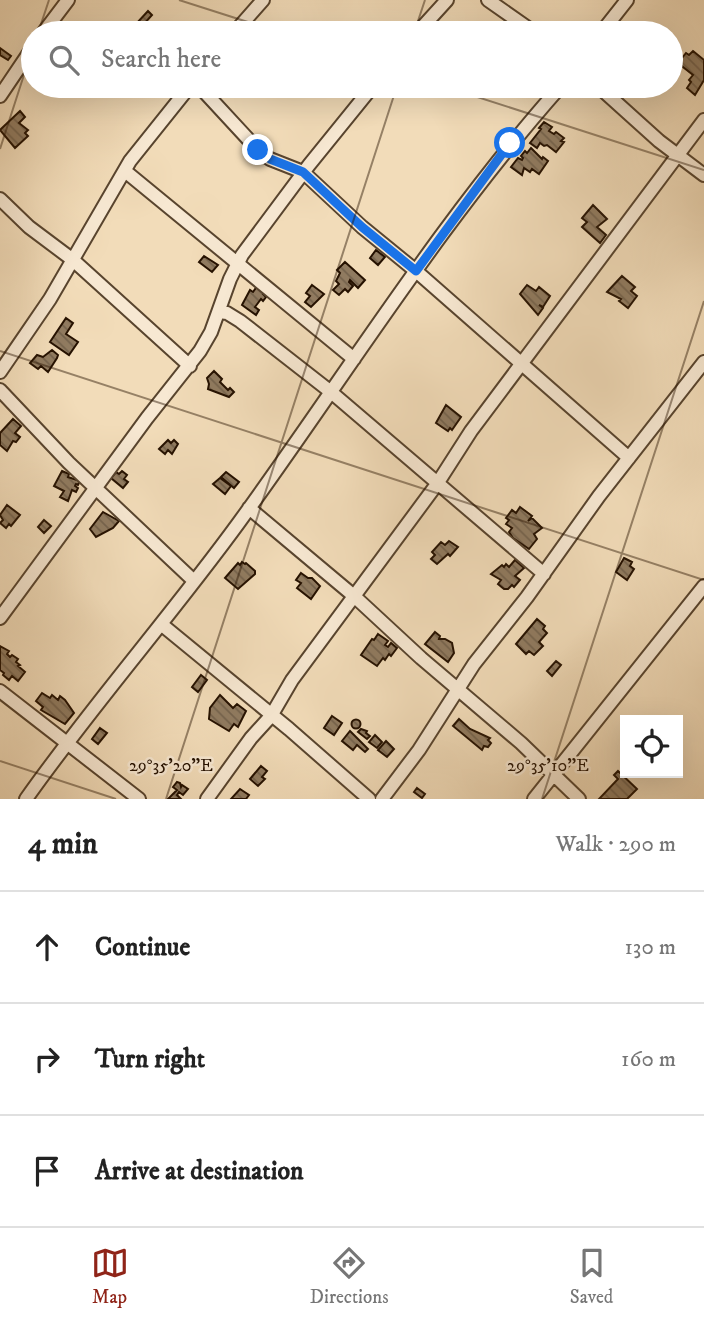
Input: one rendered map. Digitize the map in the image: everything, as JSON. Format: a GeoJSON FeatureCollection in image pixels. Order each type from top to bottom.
{"type":"FeatureCollection","features":[{"type":"Feature","properties":{"kind":"street"},"geometry":{"type":"LineString","coordinates":[[52,21],[68,0]]}},
{"type":"Feature","properties":{"kind":"street"},"geometry":{"type":"LineString","coordinates":[[245,21],[263,0]]}},
{"type":"Feature","properties":{"kind":"street"},"geometry":{"type":"LineString","coordinates":[[428,21],[447,0]]}},
{"type":"Feature","properties":{"kind":"street"},"geometry":{"type":"LineString","coordinates":[[488,0],[518,21]]}},
{"type":"Feature","properties":{"kind":"street"},"geometry":{"type":"LineString","coordinates":[[610,21],[627,0]]}},
{"type":"Feature","properties":{"kind":"street"},"geometry":{"type":"LineString","coordinates":[[0,96],[21,65]]}},
{"type":"Feature","properties":{"kind":"street"},"geometry":{"type":"LineString","coordinates":[[0,372],[73,260],[125,171],[159,122],[180,98]]}},
{"type":"Feature","properties":{"kind":"street"},"geometry":{"type":"LineString","coordinates":[[210,98],[260,152],[270,159],[303,172],[362,227],[629,458]]}},
{"type":"Feature","properties":{"kind":"street"},"geometry":{"type":"LineString","coordinates":[[0,618],[147,418],[190,366],[211,332],[237,263],[303,172],[363,98]]}},
{"type":"Feature","properties":{"kind":"street"},"geometry":{"type":"LineString","coordinates":[[26,799],[66,741],[113,687],[249,508],[480,182],[551,98]]}},
{"type":"Feature","properties":{"kind":"street"},"geometry":{"type":"LineString","coordinates":[[612,98],[704,175]]}},
{"type":"Feature","properties":{"kind":"street"},"geometry":{"type":"LineString","coordinates":[[206,799],[251,738],[271,716],[292,680],[437,484],[471,431],[704,120]]}},
{"type":"Feature","properties":{"kind":"street"},"geometry":{"type":"LineString","coordinates":[[125,171],[354,359]]}},
{"type":"Feature","properties":{"kind":"street"},"geometry":{"type":"LineString","coordinates":[[0,199],[29,226],[73,260],[190,366]]}},
{"type":"Feature","properties":{"kind":"street"},"geometry":{"type":"LineString","coordinates":[[219,312],[227,313],[240,321],[331,392],[544,574]]}},
{"type":"Feature","properties":{"kind":"street"},"geometry":{"type":"LineString","coordinates":[[382,799],[419,750],[474,664],[544,574],[599,496],[704,362]]}},
{"type":"Feature","properties":{"kind":"street"},"geometry":{"type":"LineString","coordinates":[[0,390],[95,488],[194,581]]}},
{"type":"Feature","properties":{"kind":"street"},"geometry":{"type":"LineString","coordinates":[[249,508],[354,596],[579,799]]}},
{"type":"Feature","properties":{"kind":"street"},"geometry":{"type":"LineString","coordinates":[[534,799],[704,586]]}},
{"type":"Feature","properties":{"kind":"street"},"geometry":{"type":"LineString","coordinates":[[161,624],[369,799]]}},
{"type":"Feature","properties":{"kind":"street"},"geometry":{"type":"LineString","coordinates":[[0,691],[139,799]]}},
{"type":"Feature","properties":{"kind":"building"},"geometry":{"type":"Polygon","coordinates":[[[148,11],[152,15],[147,21],[139,21],[148,11]]]}},
{"type":"Feature","properties":{"kind":"building"},"geometry":{"type":"Polygon","coordinates":[[[0,48],[11,56],[8,60],[0,55],[0,48]]]}},
{"type":"Feature","properties":{"kind":"building"},"geometry":{"type":"Polygon","coordinates":[[[693,51],[704,60],[704,80],[695,95],[687,88],[693,75],[683,67],[683,57],[686,53],[689,55],[693,51]]]}},
{"type":"Feature","properties":{"kind":"building"},"geometry":{"type":"Polygon","coordinates":[[[20,111],[25,117],[19,123],[28,130],[25,133],[28,136],[15,148],[0,130],[20,111]]]}},
{"type":"Feature","properties":{"kind":"building"},"geometry":{"type":"Polygon","coordinates":[[[544,122],[552,127],[549,131],[564,138],[556,152],[547,145],[540,143],[537,148],[530,143],[544,122]]]}},
{"type":"Feature","properties":{"kind":"building"},"geometry":{"type":"Polygon","coordinates":[[[531,148],[548,161],[539,174],[524,168],[522,175],[511,167],[518,158],[522,160],[521,156],[531,148]]]}},
{"type":"Feature","properties":{"kind":"building"},"geometry":{"type":"Polygon","coordinates":[[[593,205],[607,219],[597,227],[606,235],[600,243],[582,227],[587,222],[582,218],[593,205]]]}},
{"type":"Feature","properties":{"kind":"building"},"geometry":{"type":"Polygon","coordinates":[[[376,250],[385,257],[378,265],[370,258],[376,250]]]}},
{"type":"Feature","properties":{"kind":"building"},"geometry":{"type":"Polygon","coordinates":[[[204,256],[218,265],[212,272],[199,262],[204,256]]]}},
{"type":"Feature","properties":{"kind":"building"},"geometry":{"type":"Polygon","coordinates":[[[345,262],[365,280],[358,288],[350,280],[353,286],[348,292],[345,289],[339,295],[333,290],[339,284],[336,281],[340,273],[337,270],[345,262]]]}},
{"type":"Feature","properties":{"kind":"building"},"geometry":{"type":"Polygon","coordinates":[[[622,276],[635,287],[631,291],[637,296],[628,308],[619,301],[621,299],[607,292],[622,276]]]}},
{"type":"Feature","properties":{"kind":"building"},"geometry":{"type":"Polygon","coordinates":[[[258,285],[266,290],[263,294],[266,297],[255,307],[259,310],[256,315],[242,305],[250,290],[253,292],[258,285]]]}},
{"type":"Feature","properties":{"kind":"building"},"geometry":{"type":"Polygon","coordinates":[[[312,285],[324,294],[311,307],[305,302],[310,296],[306,293],[312,285]]]}},
{"type":"Feature","properties":{"kind":"building"},"geometry":{"type":"Polygon","coordinates":[[[527,285],[536,291],[539,287],[550,296],[543,307],[539,305],[543,308],[538,315],[520,294],[527,285]]]}},
{"type":"Feature","properties":{"kind":"building"},"geometry":{"type":"Polygon","coordinates":[[[66,318],[73,323],[66,334],[78,342],[69,355],[50,342],[66,318]]]}},
{"type":"Feature","properties":{"kind":"building"},"geometry":{"type":"Polygon","coordinates":[[[52,350],[58,355],[48,372],[41,366],[38,369],[30,363],[37,355],[43,357],[52,350]]]}},
{"type":"Feature","properties":{"kind":"building"},"geometry":{"type":"Polygon","coordinates":[[[214,371],[222,379],[220,382],[234,392],[229,397],[208,389],[207,378],[214,371]]]}},
{"type":"Feature","properties":{"kind":"building"},"geometry":{"type":"Polygon","coordinates":[[[446,405],[461,417],[452,430],[450,428],[448,431],[436,423],[446,405]]]}},
{"type":"Feature","properties":{"kind":"building"},"geometry":{"type":"Polygon","coordinates":[[[13,419],[21,426],[15,433],[20,437],[16,442],[13,441],[7,451],[0,445],[0,433],[13,419]]]}},
{"type":"Feature","properties":{"kind":"building"},"geometry":{"type":"Polygon","coordinates":[[[168,440],[171,443],[174,440],[178,444],[172,454],[168,450],[165,454],[159,449],[168,440]]]}},
{"type":"Feature","properties":{"kind":"building"},"geometry":{"type":"Polygon","coordinates":[[[62,471],[69,474],[68,477],[80,481],[75,486],[78,488],[76,492],[72,490],[68,501],[60,497],[64,491],[54,486],[62,471]]]}},
{"type":"Feature","properties":{"kind":"building"},"geometry":{"type":"Polygon","coordinates":[[[122,471],[127,475],[124,479],[128,482],[123,488],[111,478],[116,472],[119,474],[122,471]]]}},
{"type":"Feature","properties":{"kind":"building"},"geometry":{"type":"Polygon","coordinates":[[[226,472],[239,482],[234,488],[221,477],[226,472]]]}},
{"type":"Feature","properties":{"kind":"building"},"geometry":{"type":"Polygon","coordinates":[[[220,478],[231,486],[225,494],[213,484],[220,478]]]}},
{"type":"Feature","properties":{"kind":"building"},"geometry":{"type":"Polygon","coordinates":[[[7,505],[20,515],[6,528],[0,523],[3,520],[0,515],[7,505]]]}},
{"type":"Feature","properties":{"kind":"building"},"geometry":{"type":"Polygon","coordinates":[[[520,507],[532,516],[528,521],[532,518],[542,528],[534,534],[537,539],[529,549],[513,538],[509,532],[512,528],[506,524],[509,520],[506,518],[512,510],[516,513],[520,507]]]}},
{"type":"Feature","properties":{"kind":"building"},"geometry":{"type":"Polygon","coordinates":[[[103,512],[119,521],[113,528],[96,537],[90,529],[103,512]]]}},
{"type":"Feature","properties":{"kind":"building"},"geometry":{"type":"Polygon","coordinates":[[[44,520],[51,526],[44,533],[38,527],[44,520]]]}},
{"type":"Feature","properties":{"kind":"building"},"geometry":{"type":"Polygon","coordinates":[[[449,541],[458,547],[437,564],[431,559],[435,555],[432,552],[441,542],[445,545],[449,541]]]}},
{"type":"Feature","properties":{"kind":"building"},"geometry":{"type":"Polygon","coordinates":[[[624,558],[632,562],[630,566],[634,569],[627,580],[616,572],[624,558]]]}},
{"type":"Feature","properties":{"kind":"building"},"geometry":{"type":"Polygon","coordinates":[[[515,560],[524,568],[515,576],[520,580],[514,587],[512,585],[504,589],[498,584],[501,580],[491,574],[502,565],[509,567],[515,560]]]}},
{"type":"Feature","properties":{"kind":"building"},"geometry":{"type":"Polygon","coordinates":[[[242,562],[255,571],[255,574],[238,589],[225,578],[242,562]]]}},
{"type":"Feature","properties":{"kind":"building"},"geometry":{"type":"Polygon","coordinates":[[[301,573],[320,586],[311,599],[297,588],[301,583],[296,580],[301,573]]]}},
{"type":"Feature","properties":{"kind":"building"},"geometry":{"type":"Polygon","coordinates":[[[537,619],[545,626],[543,629],[547,633],[539,642],[543,646],[534,655],[529,651],[526,654],[516,644],[537,619]]]}},
{"type":"Feature","properties":{"kind":"building"},"geometry":{"type":"Polygon","coordinates":[[[435,632],[440,636],[439,639],[452,643],[454,653],[448,662],[425,644],[435,632]]]}},
{"type":"Feature","properties":{"kind":"building"},"geometry":{"type":"Polygon","coordinates":[[[378,634],[388,641],[385,645],[388,647],[391,643],[397,648],[377,666],[361,655],[378,634]]]}},
{"type":"Feature","properties":{"kind":"building"},"geometry":{"type":"Polygon","coordinates":[[[0,646],[9,651],[7,654],[10,657],[12,655],[18,659],[18,666],[25,672],[18,681],[12,676],[9,680],[0,670],[0,646]]]}},
{"type":"Feature","properties":{"kind":"building"},"geometry":{"type":"Polygon","coordinates":[[[556,661],[561,665],[552,676],[547,671],[556,661]]]}},
{"type":"Feature","properties":{"kind":"building"},"geometry":{"type":"Polygon","coordinates":[[[201,675],[207,680],[198,692],[192,687],[201,675]]]}},
{"type":"Feature","properties":{"kind":"building"},"geometry":{"type":"Polygon","coordinates":[[[42,693],[50,698],[52,695],[58,700],[60,696],[65,700],[74,713],[65,724],[41,710],[43,707],[36,701],[42,693]]]}},
{"type":"Feature","properties":{"kind":"building"},"geometry":{"type":"Polygon","coordinates":[[[220,695],[233,708],[237,704],[246,711],[238,727],[234,724],[229,731],[209,719],[210,708],[220,695]]]}},
{"type":"Feature","properties":{"kind":"building"},"geometry":{"type":"Polygon","coordinates":[[[332,716],[342,723],[334,735],[324,728],[332,716]]]}},
{"type":"Feature","properties":{"kind":"building"},"geometry":{"type":"Polygon","coordinates":[[[356,719],[361,724],[356,729],[351,724],[356,719]]]}},
{"type":"Feature","properties":{"kind":"building"},"geometry":{"type":"Polygon","coordinates":[[[459,719],[470,729],[490,738],[488,747],[484,746],[482,750],[453,726],[459,719]]]}},
{"type":"Feature","properties":{"kind":"building"},"geometry":{"type":"Polygon","coordinates":[[[100,728],[107,733],[98,744],[92,739],[100,728]]]}},
{"type":"Feature","properties":{"kind":"building"},"geometry":{"type":"Polygon","coordinates":[[[361,729],[367,731],[370,736],[367,739],[358,732],[361,729]]]}},
{"type":"Feature","properties":{"kind":"building"},"geometry":{"type":"Polygon","coordinates":[[[350,731],[368,749],[365,752],[357,745],[353,750],[342,741],[350,731]]]}},
{"type":"Feature","properties":{"kind":"building"},"geometry":{"type":"Polygon","coordinates":[[[375,735],[382,742],[377,748],[369,742],[375,735]]]}},
{"type":"Feature","properties":{"kind":"building"},"geometry":{"type":"Polygon","coordinates":[[[386,741],[394,749],[387,757],[378,750],[386,741]]]}},
{"type":"Feature","properties":{"kind":"building"},"geometry":{"type":"Polygon","coordinates":[[[261,766],[267,771],[262,777],[265,779],[258,786],[250,779],[261,766]]]}},
{"type":"Feature","properties":{"kind":"building"},"geometry":{"type":"Polygon","coordinates":[[[618,771],[620,778],[625,778],[637,789],[627,799],[599,799],[618,779],[614,775],[618,771]]]}},
{"type":"Feature","properties":{"kind":"building"},"geometry":{"type":"Polygon","coordinates":[[[177,782],[188,789],[183,795],[179,792],[177,795],[181,799],[168,799],[177,790],[173,787],[177,782]]]}},
{"type":"Feature","properties":{"kind":"building"},"geometry":{"type":"Polygon","coordinates":[[[417,788],[425,794],[422,798],[414,792],[417,788]]]}},
{"type":"Feature","properties":{"kind":"building"},"geometry":{"type":"Polygon","coordinates":[[[240,789],[249,795],[246,799],[231,799],[240,789]]]}},
{"type":"Feature","properties":{"kind":"route"},"geometry":{"type":"LineString","coordinates":[[258,150],[270,159],[303,172],[362,227],[416,271],[510,143]]}}]}
